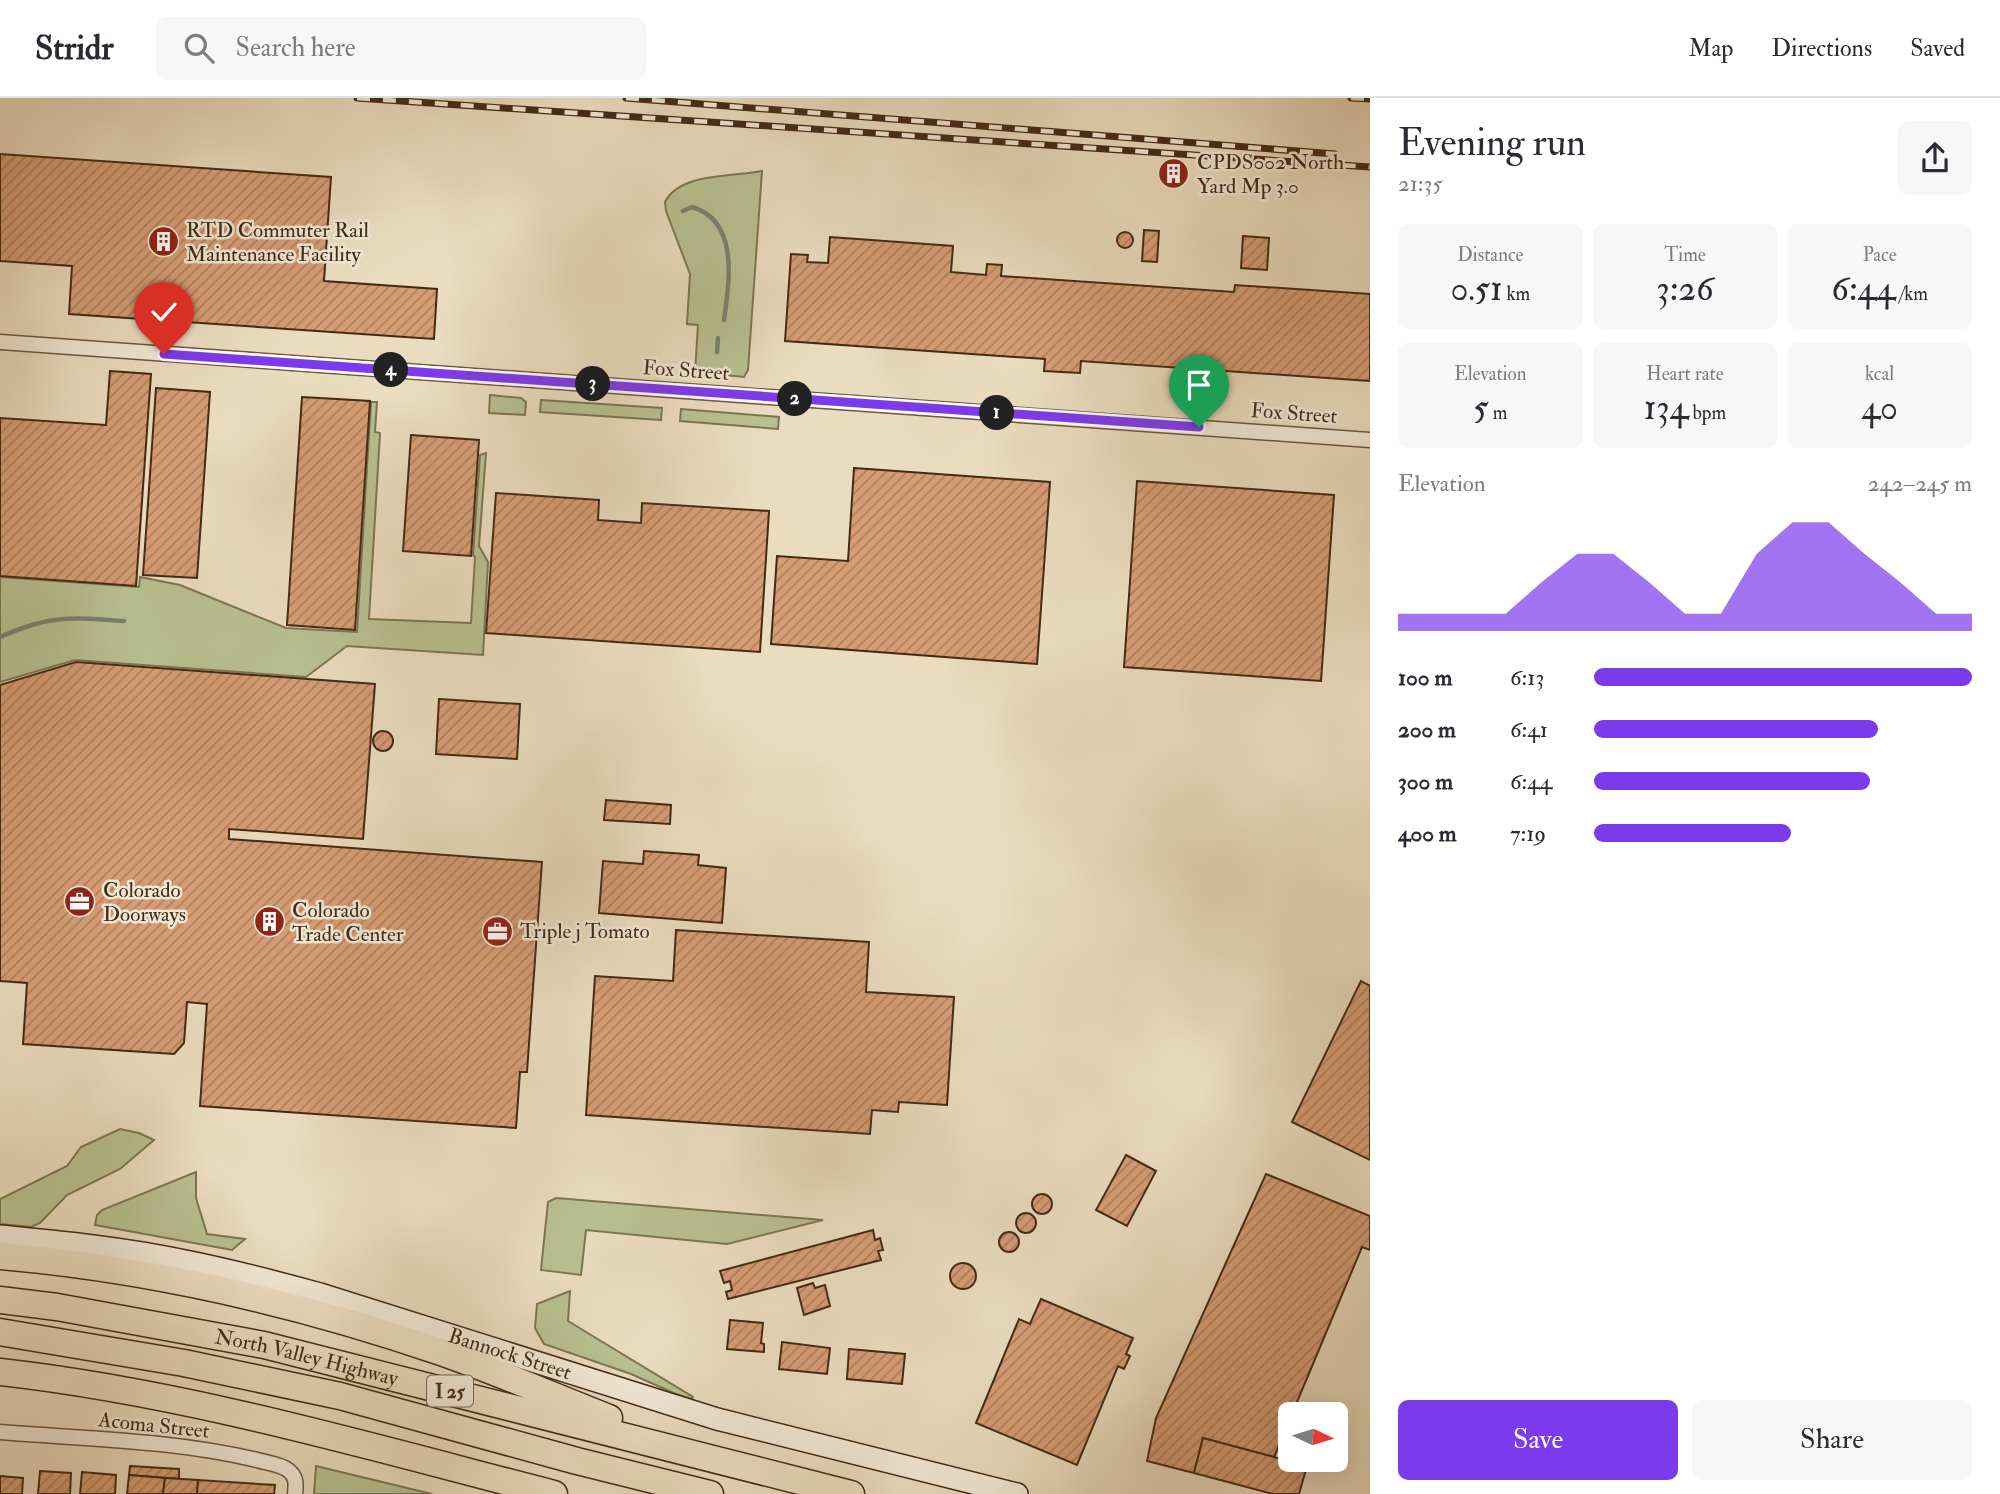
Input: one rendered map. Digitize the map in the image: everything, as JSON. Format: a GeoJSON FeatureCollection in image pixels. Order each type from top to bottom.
{"type":"FeatureCollection","features":[{"type":"Feature","properties":{"kind":"highway"},"geometry":{"type":"LineString","coordinates":[[0,1256],[82,1264],[172,1279],[336,1319],[442,1353],[753,1469]]}},
{"type":"Feature","properties":{"kind":"highway","name":"North Valley Highway"},"geometry":{"type":"LineString","coordinates":[[0,1300],[57,1307],[264,1345],[851,1494]]}},
{"type":"Feature","properties":{"kind":"highway"},"geometry":{"type":"LineString","coordinates":[[0,1332],[184,1363],[340,1396],[577,1461],[710,1494]]}},
{"type":"Feature","properties":{"kind":"highway"},"geometry":{"type":"LineString","coordinates":[[0,1372],[52,1379],[221,1411],[554,1494]]}},
{"type":"Feature","properties":{"kind":"street","name":"Fox Street"},"geometry":{"type":"LineString","coordinates":[[0,342],[1370,439]]}},
{"type":"Feature","properties":{"kind":"street","name":"Bannock Street"},"geometry":{"type":"LineString","coordinates":[[0,1236],[114,1248],[245,1274],[320,1294],[717,1419],[1017,1494]]}},
{"type":"Feature","properties":{"kind":"street","name":"Acoma Street"},"geometry":{"type":"LineString","coordinates":[[0,1432],[202,1449],[284,1467],[291,1472],[296,1488]]}},
{"type":"Feature","properties":{"kind":"green space"},"geometry":{"type":"Polygon","coordinates":[[[762,171],[748,370],[744,377],[695,372],[698,325],[687,324],[690,274],[665,202],[672,192],[695,181],[762,171]]]}},
{"type":"Feature","properties":{"kind":"green space"},"geometry":{"type":"Polygon","coordinates":[[[490,395],[521,398],[526,402],[525,415],[489,413],[490,395]]]}},
{"type":"Feature","properties":{"kind":"green space"},"geometry":{"type":"Polygon","coordinates":[[[541,400],[662,408],[661,420],[540,412],[541,400]]]}},
{"type":"Feature","properties":{"kind":"green space"},"geometry":{"type":"Polygon","coordinates":[[[371,402],[377,402],[375,432],[380,433],[369,619],[471,623],[480,455],[486,453],[479,546],[488,562],[483,655],[347,646],[306,677],[75,660],[0,682],[0,577],[139,587],[140,577],[180,585],[286,628],[357,632],[371,402]]]}},
{"type":"Feature","properties":{"kind":"green space"},"geometry":{"type":"Polygon","coordinates":[[[681,409],[779,417],[778,429],[680,421],[681,409]]]}},
{"type":"Feature","properties":{"kind":"green space"},"geometry":{"type":"Polygon","coordinates":[[[120,1129],[154,1140],[120,1169],[67,1195],[40,1223],[31,1227],[0,1224],[0,1199],[67,1166],[81,1147],[120,1129]]]}},
{"type":"Feature","properties":{"kind":"green space"},"geometry":{"type":"Polygon","coordinates":[[[196,1172],[196,1198],[207,1234],[245,1239],[232,1250],[95,1225],[97,1215],[102,1210],[196,1172]]]}},
{"type":"Feature","properties":{"kind":"green space"},"geometry":{"type":"Polygon","coordinates":[[[556,1198],[823,1220],[727,1244],[586,1230],[581,1275],[541,1270],[548,1202],[556,1198]]]}},
{"type":"Feature","properties":{"kind":"green space"},"geometry":{"type":"Polygon","coordinates":[[[570,1291],[568,1321],[693,1397],[692,1399],[631,1374],[544,1344],[535,1328],[537,1304],[570,1291]]]}},
{"type":"Feature","properties":{"kind":"green space"},"geometry":{"type":"Polygon","coordinates":[[[316,1466],[432,1494],[314,1494],[316,1466]]]}},
{"type":"Feature","properties":{"kind":"building","name":"RTD Commuter Rail Maintenance Facility"},"geometry":{"type":"Polygon","coordinates":[[[0,154],[331,177],[324,281],[437,289],[434,339],[69,314],[72,266],[0,261],[0,154]]]}},
{"type":"Feature","properties":{"kind":"building"},"geometry":{"type":"Polygon","coordinates":[[[1144,230],[1159,231],[1157,262],[1142,261],[1144,230]]]}},
{"type":"Feature","properties":{"kind":"building"},"geometry":{"type":"Polygon","coordinates":[[[1125,232],[1131,234],[1131,246],[1125,248],[1119,246],[1117,240],[1119,234],[1125,232]]]}},
{"type":"Feature","properties":{"kind":"building"},"geometry":{"type":"Polygon","coordinates":[[[1243,236],[1269,238],[1267,270],[1241,268],[1243,236]]]}},
{"type":"Feature","properties":{"kind":"building"},"geometry":{"type":"Polygon","coordinates":[[[830,237],[953,246],[951,272],[986,275],[987,264],[1002,265],[1001,276],[1234,292],[1235,285],[1370,294],[1370,381],[1081,361],[1080,373],[1044,371],[1045,359],[785,341],[791,254],[808,255],[807,262],[828,263],[830,237]]]}},
{"type":"Feature","properties":{"kind":"building"},"geometry":{"type":"Polygon","coordinates":[[[110,371],[151,374],[136,586],[0,576],[0,418],[106,425],[110,371]]]}},
{"type":"Feature","properties":{"kind":"building"},"geometry":{"type":"Polygon","coordinates":[[[156,388],[210,392],[197,578],[143,575],[156,388]]]}},
{"type":"Feature","properties":{"kind":"building"},"geometry":{"type":"Polygon","coordinates":[[[302,397],[370,401],[355,630],[287,625],[302,397]]]}},
{"type":"Feature","properties":{"kind":"building"},"geometry":{"type":"Polygon","coordinates":[[[411,435],[479,440],[471,556],[403,551],[411,435]]]}},
{"type":"Feature","properties":{"kind":"building"},"geometry":{"type":"Polygon","coordinates":[[[854,468],[1050,482],[1037,664],[771,644],[777,556],[848,561],[854,468]]]}},
{"type":"Feature","properties":{"kind":"building"},"geometry":{"type":"Polygon","coordinates":[[[1137,481],[1334,495],[1321,681],[1124,667],[1137,481]]]}},
{"type":"Feature","properties":{"kind":"building"},"geometry":{"type":"Polygon","coordinates":[[[496,493],[599,500],[598,520],[641,523],[642,503],[769,511],[760,652],[486,633],[496,493]]]}},
{"type":"Feature","properties":{"kind":"building","name":"Colorado Trade Center"},"geometry":{"type":"Polygon","coordinates":[[[76,662],[375,684],[363,839],[229,829],[229,839],[542,862],[527,1072],[520,1072],[516,1128],[200,1106],[207,1004],[187,1002],[184,1043],[174,1054],[23,1044],[27,983],[0,981],[0,685],[76,662]]]}},
{"type":"Feature","properties":{"kind":"building"},"geometry":{"type":"Polygon","coordinates":[[[439,699],[520,704],[517,759],[436,754],[439,699]]]}},
{"type":"Feature","properties":{"kind":"building"},"geometry":{"type":"Polygon","coordinates":[[[383,731],[390,734],[393,741],[390,748],[383,751],[376,748],[373,741],[376,734],[383,731]]]}},
{"type":"Feature","properties":{"kind":"building"},"geometry":{"type":"Polygon","coordinates":[[[606,800],[671,805],[670,824],[604,820],[606,800]]]}},
{"type":"Feature","properties":{"kind":"building"},"geometry":{"type":"Polygon","coordinates":[[[644,851],[699,855],[698,865],[726,868],[722,923],[599,913],[603,861],[643,864],[644,851]]]}},
{"type":"Feature","properties":{"kind":"building"},"geometry":{"type":"Polygon","coordinates":[[[676,930],[869,942],[866,992],[954,997],[947,1105],[899,1102],[898,1112],[872,1110],[870,1134],[586,1115],[595,976],[673,981],[676,930]]]}},
{"type":"Feature","properties":{"kind":"building"},"geometry":{"type":"Polygon","coordinates":[[[1361,981],[1370,986],[1370,1160],[1292,1122],[1361,981]]]}},
{"type":"Feature","properties":{"kind":"building"},"geometry":{"type":"Polygon","coordinates":[[[1126,1155],[1156,1171],[1127,1226],[1096,1210],[1126,1155]]]}},
{"type":"Feature","properties":{"kind":"building"},"geometry":{"type":"Polygon","coordinates":[[[1266,1174],[1370,1216],[1370,1250],[1362,1247],[1297,1402],[1278,1402],[1278,1448],[1274,1457],[1203,1438],[1194,1473],[1147,1461],[1156,1418],[1266,1174]]]}},
{"type":"Feature","properties":{"kind":"building"},"geometry":{"type":"Polygon","coordinates":[[[1042,1194],[1049,1197],[1052,1204],[1049,1211],[1042,1214],[1035,1211],[1032,1204],[1035,1197],[1042,1194]]]}},
{"type":"Feature","properties":{"kind":"building"},"geometry":{"type":"Polygon","coordinates":[[[1026,1213],[1033,1216],[1036,1223],[1033,1230],[1026,1233],[1019,1230],[1016,1223],[1019,1216],[1026,1213]]]}},
{"type":"Feature","properties":{"kind":"building"},"geometry":{"type":"Polygon","coordinates":[[[873,1230],[875,1240],[880,1238],[883,1250],[878,1251],[881,1260],[728,1299],[726,1292],[732,1290],[730,1281],[724,1283],[720,1271],[873,1230]]]}},
{"type":"Feature","properties":{"kind":"building"},"geometry":{"type":"Polygon","coordinates":[[[1009,1232],[1016,1235],[1019,1242],[1016,1249],[1009,1252],[1002,1249],[999,1242],[1002,1235],[1009,1232]]]}},
{"type":"Feature","properties":{"kind":"building"},"geometry":{"type":"Polygon","coordinates":[[[963,1263],[972,1267],[976,1276],[972,1285],[963,1289],[954,1285],[950,1276],[954,1267],[963,1263]]]}},
{"type":"Feature","properties":{"kind":"building"},"geometry":{"type":"Polygon","coordinates":[[[813,1283],[815,1288],[825,1285],[830,1306],[804,1315],[797,1288],[813,1283]]]}},
{"type":"Feature","properties":{"kind":"building"},"geometry":{"type":"Polygon","coordinates":[[[1041,1299],[1133,1338],[1126,1354],[1130,1356],[1124,1369],[1118,1366],[1077,1465],[976,1423],[1019,1319],[1030,1324],[1041,1299]]]}},
{"type":"Feature","properties":{"kind":"building"},"geometry":{"type":"Polygon","coordinates":[[[730,1320],[763,1323],[761,1343],[764,1344],[764,1352],[727,1349],[730,1320]]]}},
{"type":"Feature","properties":{"kind":"building"},"geometry":{"type":"Polygon","coordinates":[[[782,1342],[830,1348],[827,1374],[779,1369],[782,1342]]]}},
{"type":"Feature","properties":{"kind":"building"},"geometry":{"type":"Polygon","coordinates":[[[849,1349],[905,1354],[902,1384],[847,1379],[849,1349]]]}},
{"type":"Feature","properties":{"kind":"building"},"geometry":{"type":"Polygon","coordinates":[[[1203,1438],[1278,1458],[1278,1472],[1305,1472],[1299,1494],[1273,1494],[1194,1473],[1203,1438]]]}},
{"type":"Feature","properties":{"kind":"building"},"geometry":{"type":"Polygon","coordinates":[[[130,1466],[179,1469],[179,1479],[129,1475],[130,1466]]]}},
{"type":"Feature","properties":{"kind":"building"},"geometry":{"type":"Polygon","coordinates":[[[40,1471],[71,1473],[70,1494],[38,1494],[40,1471]]]}},
{"type":"Feature","properties":{"kind":"building"},"geometry":{"type":"Polygon","coordinates":[[[82,1472],[116,1475],[115,1494],[80,1494],[82,1472]]]}},
{"type":"Feature","properties":{"kind":"building"},"geometry":{"type":"Polygon","coordinates":[[[129,1475],[165,1478],[163,1494],[127,1494],[129,1475]]]}},
{"type":"Feature","properties":{"kind":"building"},"geometry":{"type":"Polygon","coordinates":[[[0,1476],[23,1478],[22,1494],[0,1494],[0,1476]]]}},
{"type":"Feature","properties":{"kind":"building"},"geometry":{"type":"Polygon","coordinates":[[[165,1478],[198,1480],[197,1494],[163,1494],[165,1478]]]}},
{"type":"Feature","properties":{"kind":"building"},"geometry":{"type":"Polygon","coordinates":[[[198,1480],[275,1485],[274,1494],[197,1494],[198,1480]]]}},
{"type":"Feature","properties":{"kind":"waterway"},"geometry":{"type":"LineString","coordinates":[[683,211],[692,207],[707,214],[718,225],[725,239],[729,272],[724,320]]}},
{"type":"Feature","properties":{"kind":"waterway"},"geometry":{"type":"LineString","coordinates":[[717,352],[718,338]]}},
{"type":"Feature","properties":{"kind":"waterway"},"geometry":{"type":"LineString","coordinates":[[0,637],[33,625],[61,619],[124,621]]}},
{"type":"Feature","properties":{"kind":"railway"},"geometry":{"type":"LineString","coordinates":[[357,98],[1370,167]]}},
{"type":"Feature","properties":{"kind":"railway"},"geometry":{"type":"LineString","coordinates":[[626,98],[1335,154]]}},
{"type":"Feature","properties":{"kind":"railway"},"geometry":{"type":"LineString","coordinates":[[1351,98],[1370,99]]}},
{"type":"Feature","properties":{"kind":"place","name":"CPDS002 North Yard Mp 3.0"},"geometry":{"type":"Point","coordinates":[1174,174]}},
{"type":"Feature","properties":{"kind":"place","name":"RTD Commuter Rail Maintenance Facility"},"geometry":{"type":"Point","coordinates":[163,242]}},
{"type":"Feature","properties":{"kind":"place","name":"Colorado Doorways"},"geometry":{"type":"Point","coordinates":[80,902]}},
{"type":"Feature","properties":{"kind":"place","name":"Colorado Trade Center"},"geometry":{"type":"Point","coordinates":[269,922]}},
{"type":"Feature","properties":{"kind":"place","name":"Triple j Tomato"},"geometry":{"type":"Point","coordinates":[497,931]}},
{"type":"Feature","properties":{"kind":"route"},"geometry":{"type":"LineString","coordinates":[[164,354],[1199,427]]}}]}
